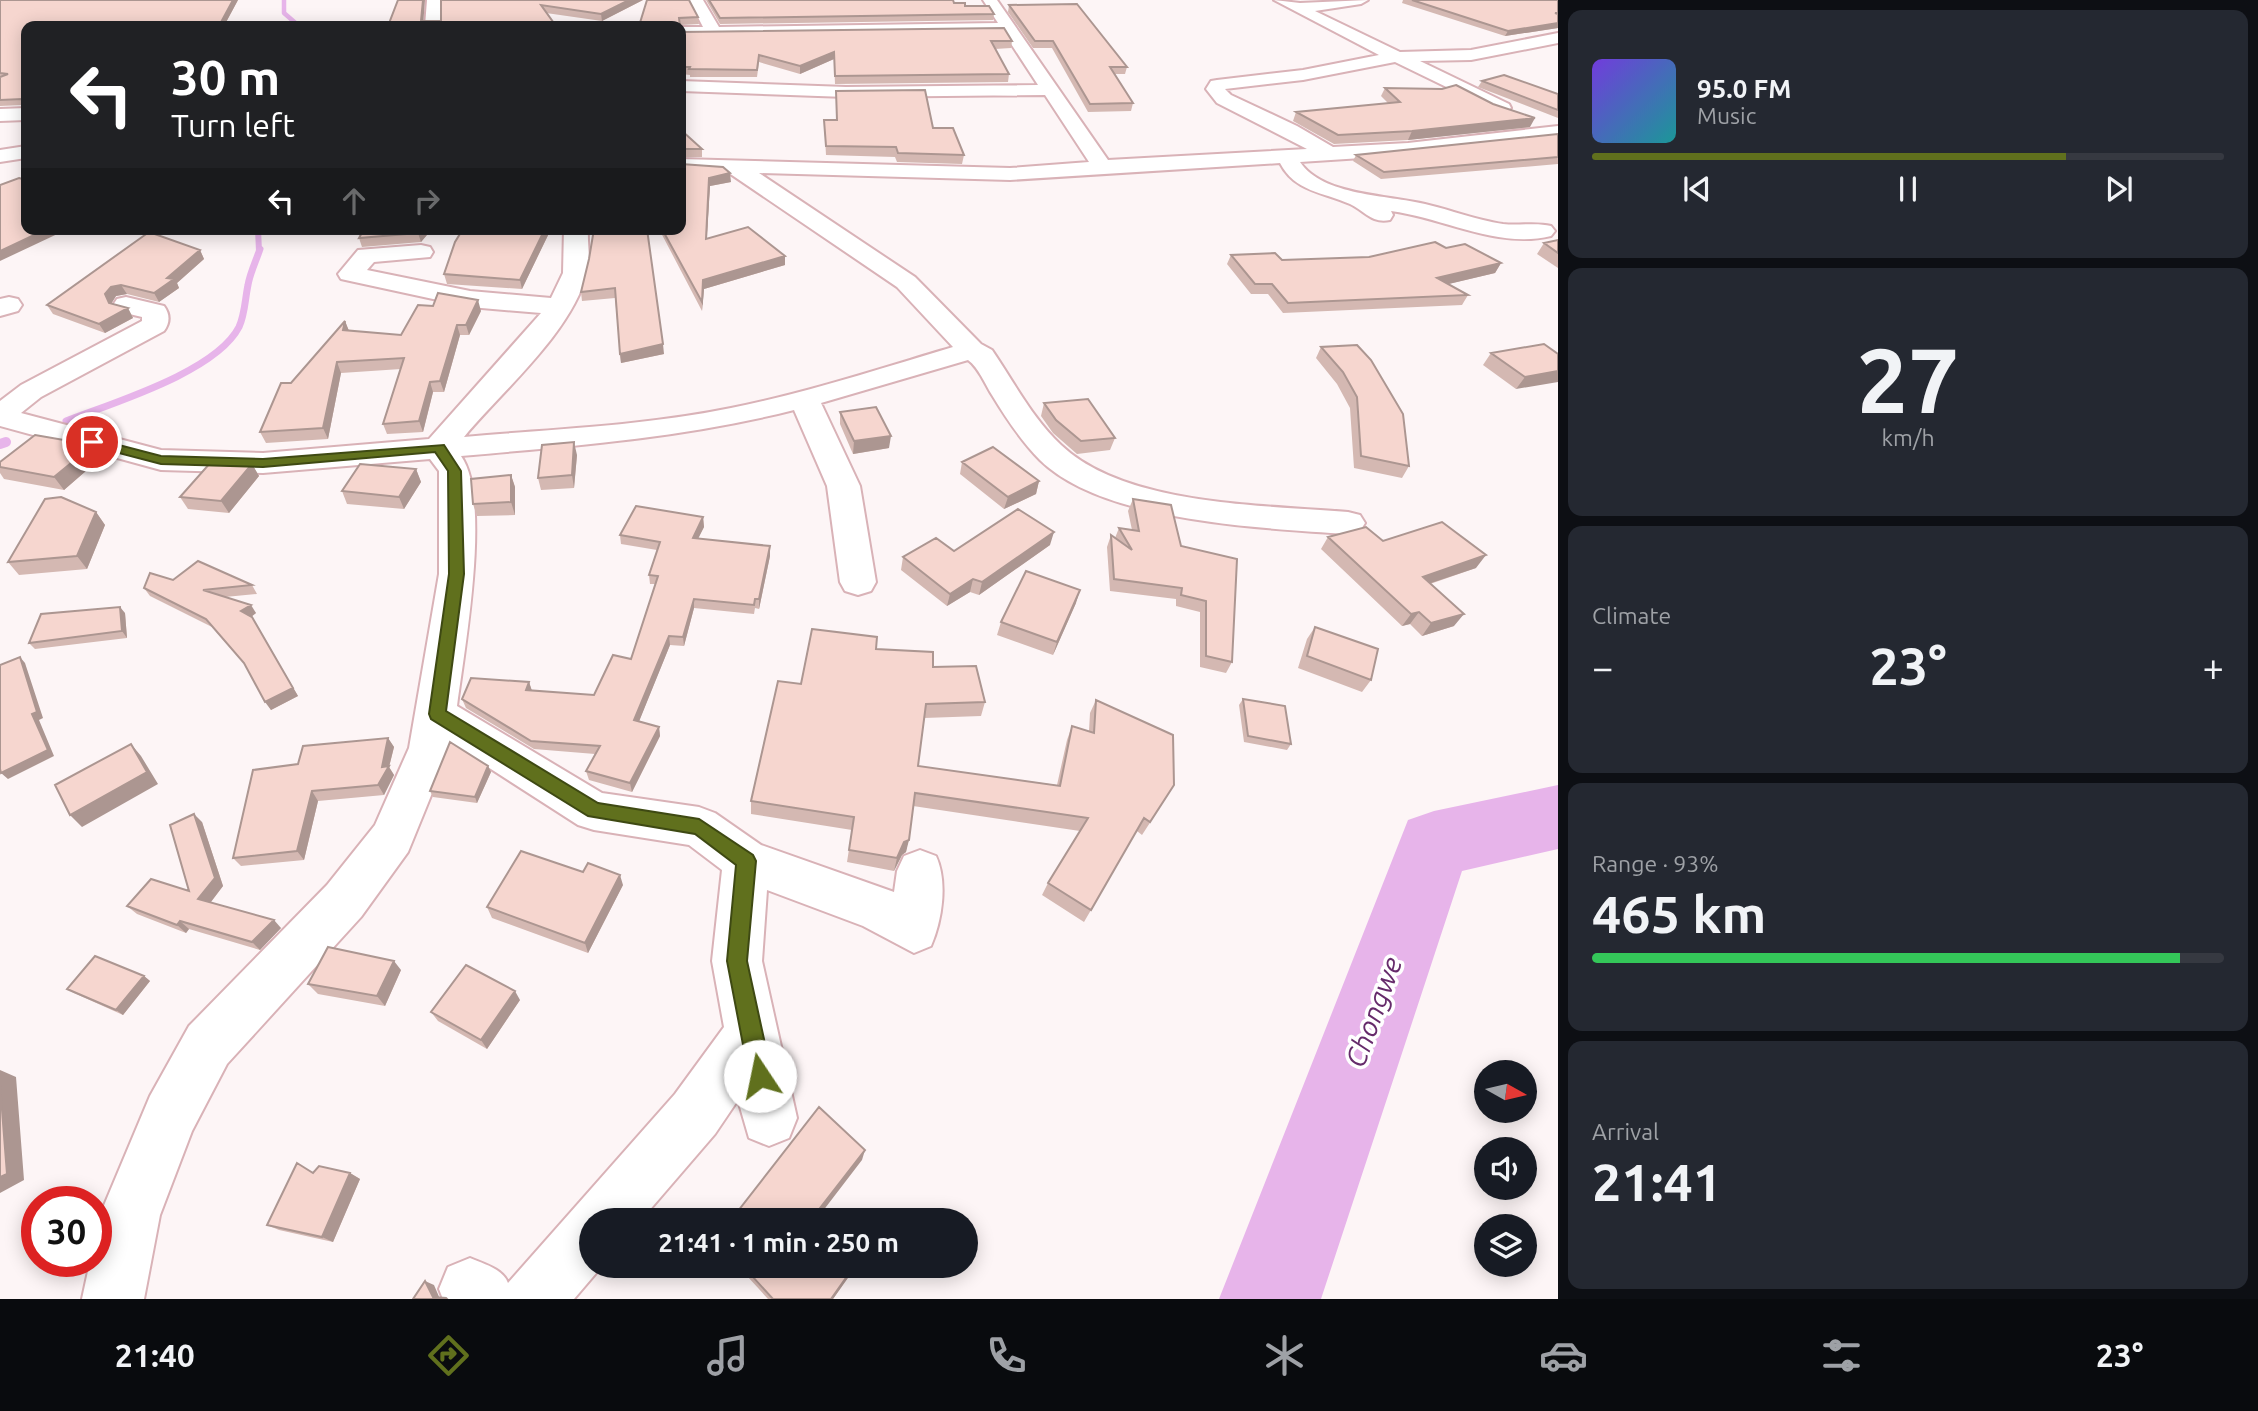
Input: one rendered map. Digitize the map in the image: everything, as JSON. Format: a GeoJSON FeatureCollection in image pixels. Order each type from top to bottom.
{"type":"FeatureCollection","features":[{"type":"Feature","properties":{"kind":"street"},"geometry":{"type":"LineString","coordinates":[[433,21],[434,0]]}},
{"type":"Feature","properties":{"kind":"street"},"geometry":{"type":"LineString","coordinates":[[696,0],[713,31]]}},
{"type":"Feature","properties":{"kind":"street"},"geometry":{"type":"LineString","coordinates":[[990,0],[1102,167]]}},
{"type":"Feature","properties":{"kind":"street"},"geometry":{"type":"LineString","coordinates":[[1281,0],[1394,57],[1526,117],[1558,127]]}},
{"type":"Feature","properties":{"kind":"street"},"geometry":{"type":"LineString","coordinates":[[1299,9],[1361,0]]}},
{"type":"Feature","properties":{"kind":"street"},"geometry":{"type":"LineString","coordinates":[[686,32],[1009,27]]}},
{"type":"Feature","properties":{"kind":"street"},"geometry":{"type":"LineString","coordinates":[[1331,154],[1224,99],[1215,89],[1217,85],[1303,75],[1394,57],[1471,55],[1558,38]]}},
{"type":"Feature","properties":{"kind":"street"},"geometry":{"type":"LineString","coordinates":[[686,86],[846,92],[1048,90]]}},
{"type":"Feature","properties":{"kind":"street"},"geometry":{"type":"LineString","coordinates":[[0,115],[21,114]]}},
{"type":"Feature","properties":{"kind":"street"},"geometry":{"type":"LineString","coordinates":[[686,164],[1010,174],[1408,149],[1558,132]]}},
{"type":"Feature","properties":{"kind":"street"},"geometry":{"type":"LineString","coordinates":[[0,156],[21,153]]}},
{"type":"Feature","properties":{"kind":"street"},"geometry":{"type":"LineString","coordinates":[[1287,156],[1292,169],[1301,179],[1361,201],[1398,204],[1487,230],[1523,234],[1543,231]]}},
{"type":"Feature","properties":{"kind":"street"},"geometry":{"type":"LineString","coordinates":[[735,167],[906,282],[971,350],[982,356],[1037,438],[1060,462],[1082,477],[1135,496],[1286,518],[1348,523]]}},
{"type":"Feature","properties":{"kind":"street"},"geometry":{"type":"LineString","coordinates":[[1361,201],[1374,211],[1421,232]]}},
{"type":"Feature","properties":{"kind":"street"},"geometry":{"type":"LineString","coordinates":[[439,448],[463,416],[559,307],[575,271],[576,235]]}},
{"type":"Feature","properties":{"kind":"street"},"geometry":{"type":"LineString","coordinates":[[421,252],[367,255],[350,274],[470,299],[559,307]]}},
{"type":"Feature","properties":{"kind":"street"},"geometry":{"type":"LineString","coordinates":[[0,417],[31,391],[155,325],[155,312],[126,305]]}},
{"type":"Feature","properties":{"kind":"street"},"geometry":{"type":"LineString","coordinates":[[0,417],[161,460],[263,463],[645,431],[731,417],[805,399],[971,350]]}},
{"type":"Feature","properties":{"kind":"street"},"geometry":{"type":"LineString","coordinates":[[805,399],[804,405],[821,429],[841,474],[858,582]]}},
{"type":"Feature","properties":{"kind":"street"},"geometry":{"type":"LineString","coordinates":[[113,1299],[130,1215],[170,1116],[208,1045],[344,901],[392,838],[430,748],[457,574],[455,471],[439,448]]}},
{"type":"Feature","properties":{"kind":"street"},"geometry":{"type":"LineString","coordinates":[[437,714],[594,811],[699,827],[746,861],[878,909],[914,930],[920,871]]}},
{"type":"Feature","properties":{"kind":"street"},"geometry":{"type":"LineString","coordinates":[[746,861],[737,961],[769,1118]]}},
{"type":"Feature","properties":{"kind":"street"},"geometry":{"type":"LineString","coordinates":[[613,1208],[695,1114],[752,1033]]}},
{"type":"Feature","properties":{"kind":"street"},"geometry":{"type":"LineString","coordinates":[[533,1299],[579,1247]]}},
{"type":"Feature","properties":{"kind":"building"},"geometry":{"type":"Polygon","coordinates":[[[0,0],[233,0],[222,21],[21,21],[21,99],[0,100],[0,77],[8,74],[0,73],[0,0]]]}},
{"type":"Feature","properties":{"kind":"building"},"geometry":{"type":"Polygon","coordinates":[[[398,0],[423,0],[421,21],[390,21],[398,0]]]}},
{"type":"Feature","properties":{"kind":"building"},"geometry":{"type":"Polygon","coordinates":[[[441,0],[629,0],[601,14],[541,5],[552,21],[441,21],[441,0]]]}},
{"type":"Feature","properties":{"kind":"building"},"geometry":{"type":"Polygon","coordinates":[[[647,0],[689,0],[698,17],[679,18],[679,21],[641,21],[647,0]]]}},
{"type":"Feature","properties":{"kind":"building"},"geometry":{"type":"Polygon","coordinates":[[[709,0],[953,0],[954,3],[965,3],[965,6],[989,6],[994,14],[720,18],[709,0]]]}},
{"type":"Feature","properties":{"kind":"building"},"geometry":{"type":"Polygon","coordinates":[[[1412,0],[1558,0],[1558,13],[1555,13],[1558,14],[1558,23],[1508,31],[1412,0]]]}},
{"type":"Feature","properties":{"kind":"building"},"geometry":{"type":"Polygon","coordinates":[[[1077,4],[1127,67],[1110,67],[1133,103],[1090,104],[1053,41],[1035,41],[1009,5],[1077,4]]]}},
{"type":"Feature","properties":{"kind":"building"},"geometry":{"type":"Polygon","coordinates":[[[1004,28],[1012,41],[991,41],[1009,74],[835,76],[834,52],[800,66],[759,55],[757,70],[689,69],[690,67],[686,67],[686,32],[1004,28]]]}},
{"type":"Feature","properties":{"kind":"building"},"geometry":{"type":"Polygon","coordinates":[[[1504,75],[1558,94],[1558,110],[1482,81],[1504,75]]]}},
{"type":"Feature","properties":{"kind":"building"},"geometry":{"type":"Polygon","coordinates":[[[1456,85],[1493,104],[1535,118],[1412,131],[1338,135],[1296,112],[1400,102],[1385,88],[1442,89],[1456,85]]]}},
{"type":"Feature","properties":{"kind":"building"},"geometry":{"type":"Polygon","coordinates":[[[925,90],[933,128],[953,128],[964,155],[898,153],[896,147],[826,146],[824,120],[837,120],[836,91],[925,90]]]}},
{"type":"Feature","properties":{"kind":"building"},"geometry":{"type":"Polygon","coordinates":[[[1558,134],[1558,157],[1384,172],[1356,155],[1558,134]]]}},
{"type":"Feature","properties":{"kind":"building"},"geometry":{"type":"Polygon","coordinates":[[[686,135],[702,149],[686,149],[686,135]]]}},
{"type":"Feature","properties":{"kind":"building"},"geometry":{"type":"Polygon","coordinates":[[[686,164],[723,167],[730,173],[709,178],[706,239],[748,227],[785,256],[703,280],[702,302],[665,235],[686,235],[686,164]]]}},
{"type":"Feature","properties":{"kind":"building"},"geometry":{"type":"Polygon","coordinates":[[[21,179],[21,235],[34,235],[0,251],[0,185],[21,179]]]}},
{"type":"Feature","properties":{"kind":"building"},"geometry":{"type":"Polygon","coordinates":[[[145,235],[158,235],[200,250],[167,278],[174,279],[154,293],[121,285],[111,287],[105,294],[109,303],[128,308],[99,324],[47,305],[145,235]]]}},
{"type":"Feature","properties":{"kind":"building"},"geometry":{"type":"Polygon","coordinates":[[[361,235],[394,235],[359,238],[361,235]]]}},
{"type":"Feature","properties":{"kind":"building"},"geometry":{"type":"Polygon","coordinates":[[[459,235],[542,235],[520,280],[444,274],[459,235]]]}},
{"type":"Feature","properties":{"kind":"building"},"geometry":{"type":"Polygon","coordinates":[[[593,235],[648,235],[663,344],[620,354],[615,288],[581,292],[593,235]]]}},
{"type":"Feature","properties":{"kind":"building"},"geometry":{"type":"Polygon","coordinates":[[[1558,240],[1558,253],[1544,243],[1558,240]]]}},
{"type":"Feature","properties":{"kind":"building"},"geometry":{"type":"Polygon","coordinates":[[[1435,242],[1446,248],[1465,244],[1501,263],[1437,278],[1468,295],[1288,303],[1272,284],[1255,284],[1231,255],[1275,253],[1282,260],[1369,257],[1435,242]]]}},
{"type":"Feature","properties":{"kind":"building"},"geometry":{"type":"Polygon","coordinates":[[[438,293],[478,300],[466,325],[457,325],[440,381],[430,382],[419,421],[383,424],[404,358],[337,362],[323,428],[260,432],[281,383],[291,383],[345,321],[343,330],[401,335],[418,305],[433,306],[438,293]]]}},
{"type":"Feature","properties":{"kind":"building"},"geometry":{"type":"Polygon","coordinates":[[[1544,344],[1558,354],[1558,371],[1525,377],[1491,353],[1544,344]]]}},
{"type":"Feature","properties":{"kind":"building"},"geometry":{"type":"Polygon","coordinates":[[[1357,345],[1371,360],[1403,414],[1409,466],[1361,456],[1357,397],[1343,372],[1321,347],[1357,345]]]}},
{"type":"Feature","properties":{"kind":"building"},"geometry":{"type":"Polygon","coordinates":[[[1088,399],[1115,438],[1081,441],[1056,420],[1044,403],[1088,399]]]}},
{"type":"Feature","properties":{"kind":"building"},"geometry":{"type":"Polygon","coordinates":[[[876,407],[891,436],[854,441],[840,412],[876,407]]]}},
{"type":"Feature","properties":{"kind":"building"},"geometry":{"type":"Polygon","coordinates":[[[35,435],[93,445],[54,477],[0,467],[0,462],[35,435]]]}},
{"type":"Feature","properties":{"kind":"building"},"geometry":{"type":"Polygon","coordinates":[[[574,442],[572,475],[538,478],[542,445],[574,442]]]}},
{"type":"Feature","properties":{"kind":"building"},"geometry":{"type":"Polygon","coordinates":[[[993,447],[1039,481],[1008,497],[962,462],[993,447]]]}},
{"type":"Feature","properties":{"kind":"building"},"geometry":{"type":"Polygon","coordinates":[[[211,462],[252,464],[221,501],[180,497],[211,462]]]}},
{"type":"Feature","properties":{"kind":"building"},"geometry":{"type":"Polygon","coordinates":[[[360,464],[416,469],[399,497],[342,491],[360,464]]]}},
{"type":"Feature","properties":{"kind":"building"},"geometry":{"type":"Polygon","coordinates":[[[511,475],[511,502],[473,504],[471,479],[511,475]]]}},
{"type":"Feature","properties":{"kind":"building"},"geometry":{"type":"Polygon","coordinates":[[[61,497],[96,512],[77,556],[8,562],[45,499],[61,497]]]}},
{"type":"Feature","properties":{"kind":"building"},"geometry":{"type":"Polygon","coordinates":[[[1133,499],[1171,505],[1181,546],[1237,559],[1232,662],[1206,656],[1206,601],[1181,595],[1182,588],[1114,579],[1111,535],[1132,550],[1119,528],[1139,531],[1133,499]]]}},
{"type":"Feature","properties":{"kind":"building"},"geometry":{"type":"Polygon","coordinates":[[[636,506],[703,517],[693,538],[770,546],[759,599],[755,599],[754,605],[694,599],[683,637],[669,636],[634,720],[659,727],[630,783],[586,771],[600,746],[531,741],[462,699],[471,678],[529,682],[526,690],[594,695],[613,655],[631,659],[658,576],[649,575],[660,542],[620,535],[636,506]]]}},
{"type":"Feature","properties":{"kind":"building"},"geometry":{"type":"Polygon","coordinates":[[[1018,509],[1054,532],[982,582],[973,579],[950,594],[903,557],[936,538],[954,551],[1018,509]]]}},
{"type":"Feature","properties":{"kind":"building"},"geometry":{"type":"Polygon","coordinates":[[[1442,522],[1486,555],[1423,577],[1464,614],[1431,623],[1419,612],[1411,614],[1328,537],[1366,527],[1383,541],[1442,522]]]}},
{"type":"Feature","properties":{"kind":"building"},"geometry":{"type":"Polygon","coordinates":[[[198,561],[252,585],[203,590],[251,605],[241,611],[252,617],[293,688],[265,702],[244,663],[206,619],[144,588],[150,573],[173,580],[198,561]]]}},
{"type":"Feature","properties":{"kind":"building"},"geometry":{"type":"Polygon","coordinates":[[[1026,571],[1080,590],[1057,642],[1001,622],[1026,571]]]}},
{"type":"Feature","properties":{"kind":"building"},"geometry":{"type":"Polygon","coordinates":[[[120,607],[122,631],[29,643],[41,614],[120,607]]]}},
{"type":"Feature","properties":{"kind":"building"},"geometry":{"type":"Polygon","coordinates":[[[1315,627],[1378,649],[1371,680],[1307,656],[1315,627]]]}},
{"type":"Feature","properties":{"kind":"building"},"geometry":{"type":"Polygon","coordinates":[[[812,629],[877,637],[876,649],[933,652],[933,667],[976,666],[985,702],[926,704],[918,766],[1060,786],[1072,726],[1094,733],[1096,700],[1173,735],[1174,785],[1150,822],[1144,818],[1091,910],[1048,883],[1088,818],[915,793],[909,840],[904,842],[897,858],[849,850],[854,817],[751,801],[778,681],[801,684],[812,629]]]}},
{"type":"Feature","properties":{"kind":"building"},"geometry":{"type":"Polygon","coordinates":[[[20,657],[37,712],[32,714],[48,750],[1,773],[0,665],[20,657]]]}},
{"type":"Feature","properties":{"kind":"building"},"geometry":{"type":"Polygon","coordinates":[[[1243,699],[1285,706],[1291,744],[1248,736],[1243,699]]]}},
{"type":"Feature","properties":{"kind":"building"},"geometry":{"type":"Polygon","coordinates":[[[388,738],[382,767],[389,766],[378,785],[312,791],[297,851],[233,858],[253,770],[298,764],[303,746],[388,738]]]}},
{"type":"Feature","properties":{"kind":"building"},"geometry":{"type":"Polygon","coordinates":[[[450,742],[488,766],[475,797],[430,791],[450,742]]]}},
{"type":"Feature","properties":{"kind":"building"},"geometry":{"type":"Polygon","coordinates":[[[131,744],[147,772],[70,815],[55,785],[131,744]]]}},
{"type":"Feature","properties":{"kind":"building"},"geometry":{"type":"Polygon","coordinates":[[[194,814],[215,878],[198,899],[274,920],[252,942],[180,921],[177,925],[127,906],[151,879],[189,891],[170,825],[194,814]]]}},
{"type":"Feature","properties":{"kind":"building"},"geometry":{"type":"Polygon","coordinates":[[[521,851],[583,872],[588,863],[620,875],[585,943],[487,907],[521,851]]]}},
{"type":"Feature","properties":{"kind":"building"},"geometry":{"type":"Polygon","coordinates":[[[328,947],[394,961],[377,996],[308,984],[328,947]]]}},
{"type":"Feature","properties":{"kind":"building"},"geometry":{"type":"Polygon","coordinates":[[[95,956],[144,976],[116,1010],[67,989],[95,956]]]}},
{"type":"Feature","properties":{"kind":"building"},"geometry":{"type":"Polygon","coordinates":[[[466,965],[515,991],[481,1040],[431,1012],[466,965]]]}},
{"type":"Feature","properties":{"kind":"building"},"geometry":{"type":"Polygon","coordinates":[[[0,1084],[7,1174],[0,1177],[0,1084]]]}},
{"type":"Feature","properties":{"kind":"building"},"geometry":{"type":"Polygon","coordinates":[[[819,1107],[865,1150],[820,1208],[740,1208],[819,1107]]]}},
{"type":"Feature","properties":{"kind":"building"},"geometry":{"type":"Polygon","coordinates":[[[297,1163],[313,1173],[319,1166],[350,1173],[322,1237],[267,1225],[297,1163]]]}},
{"type":"Feature","properties":{"kind":"building"},"geometry":{"type":"Polygon","coordinates":[[[754,1278],[846,1278],[831,1299],[773,1299],[754,1278]]]}},
{"type":"Feature","properties":{"kind":"building"},"geometry":{"type":"Polygon","coordinates":[[[425,1281],[433,1297],[447,1299],[413,1299],[425,1281]]]}},
{"type":"Feature","properties":{"kind":"waterway"},"geometry":{"type":"LineString","coordinates":[[284,0],[284,13],[293,21]]}},
{"type":"Feature","properties":{"kind":"waterway"},"geometry":{"type":"LineString","coordinates":[[258,235],[259,251]]}},
{"type":"Feature","properties":{"kind":"waterway"},"geometry":{"type":"LineString","coordinates":[[66,421],[186,372],[227,343],[241,322],[249,280],[260,249]]}},
{"type":"Feature","properties":{"kind":"waterway"},"geometry":{"type":"LineString","coordinates":[[0,444],[6,442]]}},
{"type":"Feature","properties":{"kind":"waterway","name":"Chongwe"},"geometry":{"type":"LineString","coordinates":[[1270,1299],[1434,844],[1558,817]]}},
{"type":"Feature","properties":{"kind":"route"},"geometry":{"type":"LineString","coordinates":[[92,442],[161,460],[263,463],[439,448],[455,471],[457,574],[437,714],[594,811],[699,827],[746,861],[737,961],[760,1076]]}}]}
